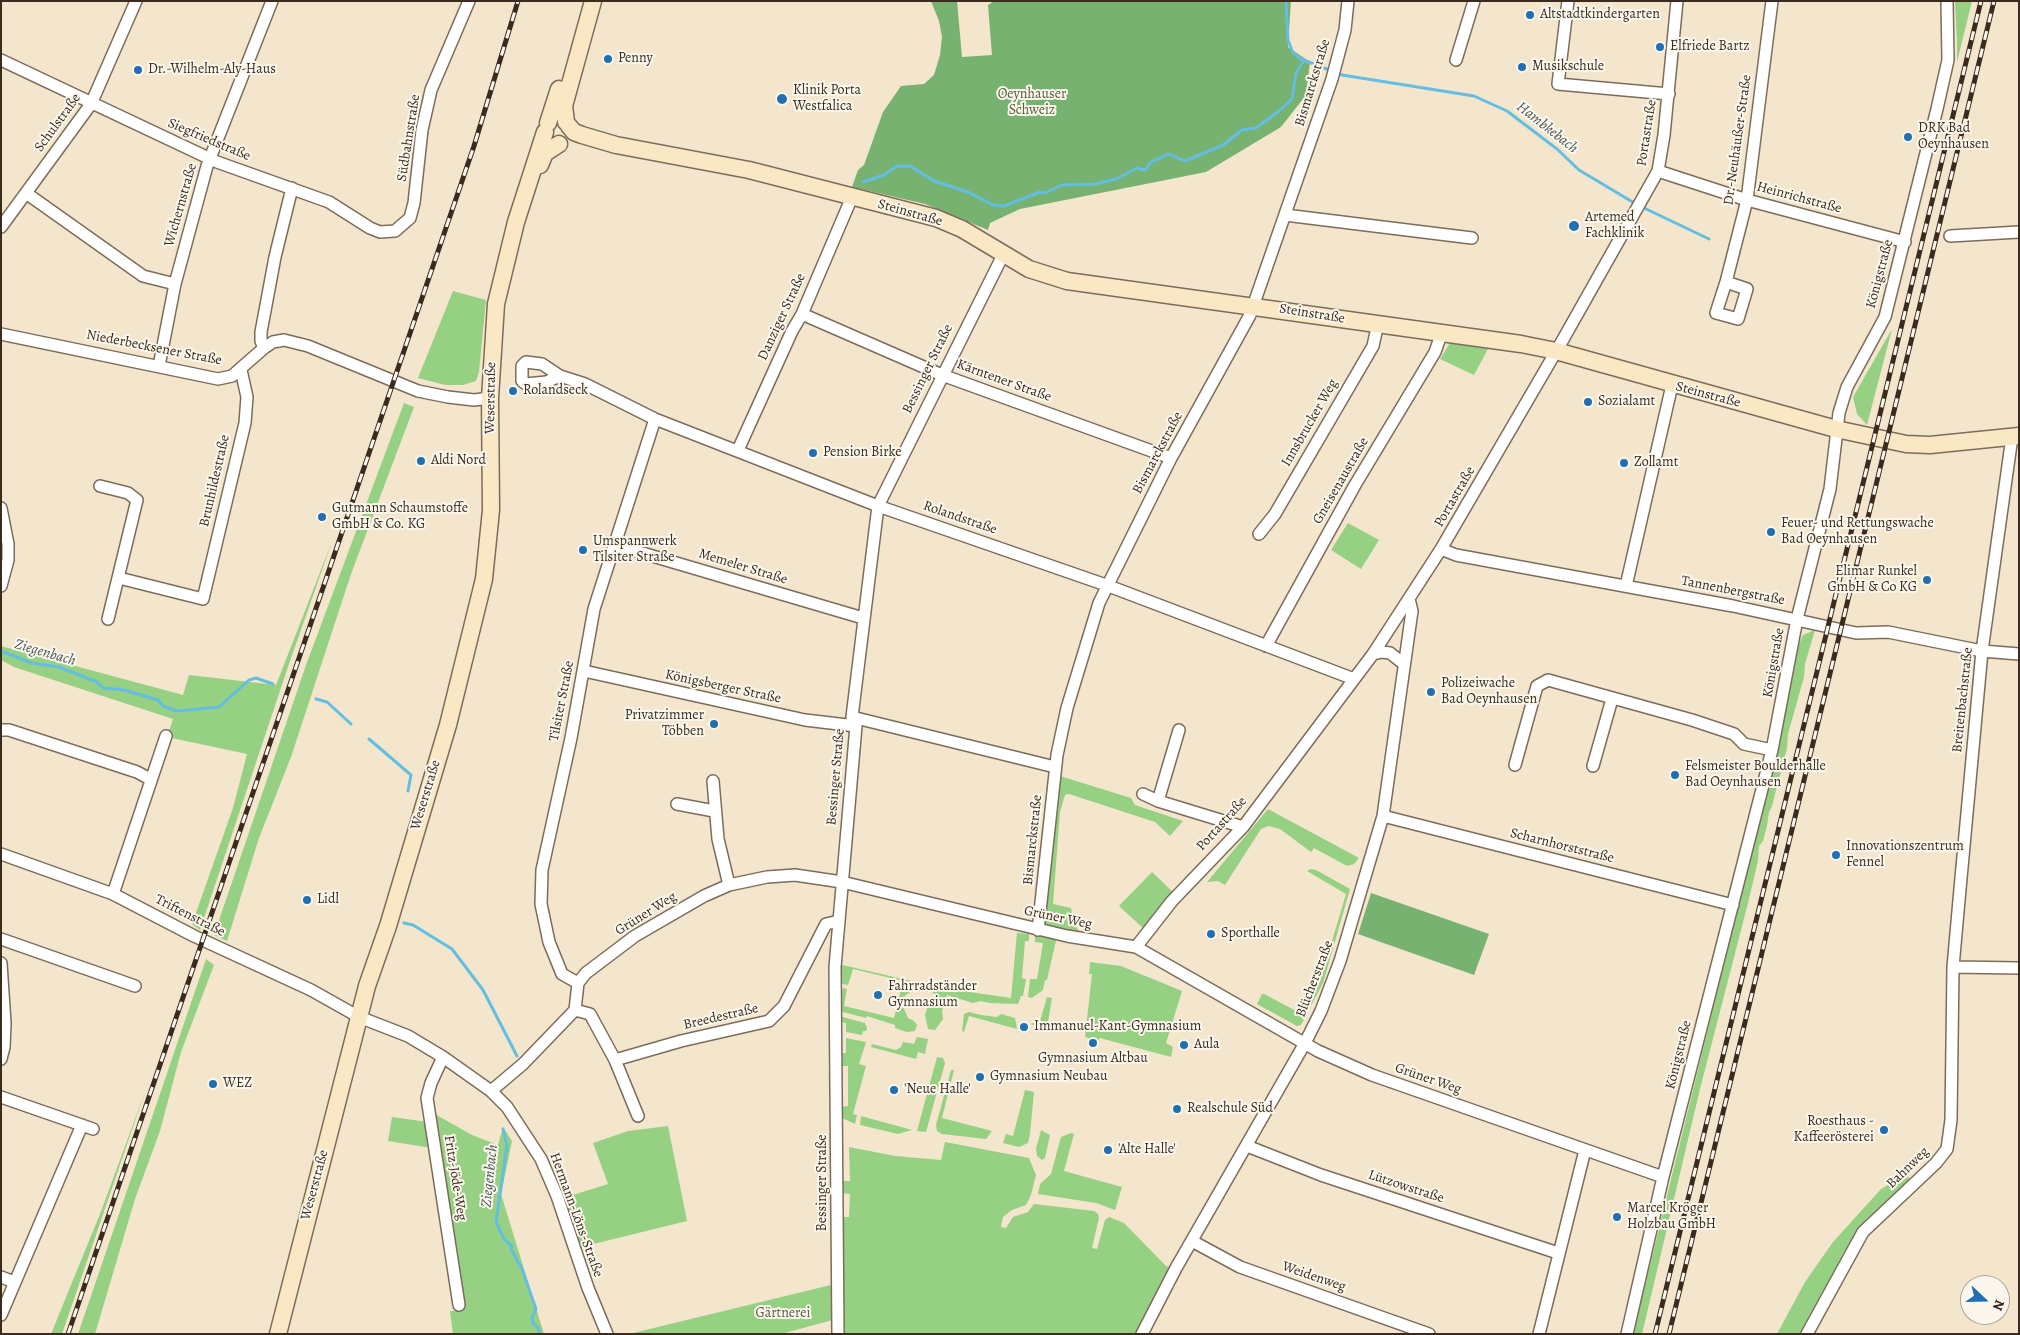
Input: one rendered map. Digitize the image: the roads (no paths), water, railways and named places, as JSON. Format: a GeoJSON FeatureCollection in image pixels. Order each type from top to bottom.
{"type":"FeatureCollection","features":[{"type":"Feature","properties":{"kind":"main road","name":"Weserstraße"},"geometry":{"type":"LineString","coordinates":[[568,124],[564,106],[592,4]]}},
{"type":"Feature","properties":{"kind":"main road","name":"Weserstraße"},"geometry":{"type":"LineString","coordinates":[[278,1334],[360,1017],[448,725],[484,579],[492,494],[490,398],[496,304],[509,246],[559,88],[592,4]]}},
{"type":"Feature","properties":{"kind":"main road"},"geometry":{"type":"LineString","coordinates":[[559,119],[568,124],[569,137],[561,143],[551,142],[547,128],[559,119]]}},
{"type":"Feature","properties":{"kind":"main road","name":"Steinstraße"},"geometry":{"type":"LineString","coordinates":[[568,124],[574,132],[616,145],[749,170],[936,218],[962,229],[1029,269],[1067,281],[1496,339],[1556,351],[1672,385],[1836,429],[1918,445],[2015,436]]}},
{"type":"Feature","properties":{"kind":"main road","name":"Weserstraße"},"geometry":{"type":"LineString","coordinates":[[509,246],[545,154],[561,143]]}},
{"type":"Feature","properties":{"kind":"main road","name":"Steinstraße"},"geometry":{"type":"LineString","coordinates":[[561,143],[616,145]]}},
{"type":"Feature","properties":{"kind":"street","name":"Schulstraße"},"geometry":{"type":"LineString","coordinates":[[1,227],[91,104],[136,1]]}},
{"type":"Feature","properties":{"kind":"street","name":"Wichernstraße"},"geometry":{"type":"LineString","coordinates":[[159,366],[175,284],[210,159],[272,1]]}},
{"type":"Feature","properties":{"kind":"street","name":"Südbahnstraße"},"geometry":{"type":"LineString","coordinates":[[405,224],[410,218],[414,203],[422,130],[432,90],[469,1]]}},
{"type":"Feature","properties":{"kind":"street","name":"Bismarckstraße"},"geometry":{"type":"LineString","coordinates":[[1038,930],[1056,766],[1067,708],[1106,585],[1171,458],[1236,342],[1254,305],[1332,79],[1345,30],[1348,1]]}},
{"type":"Feature","properties":{"kind":"street"},"geometry":{"type":"LineString","coordinates":[[1456,60],[1474,1]]}},
{"type":"Feature","properties":{"kind":"street"},"geometry":{"type":"LineString","coordinates":[[1568,1],[1558,84],[1668,94]]}},
{"type":"Feature","properties":{"kind":"street","name":"Portastraße"},"geometry":{"type":"LineString","coordinates":[[1136,947],[1196,874],[1243,827],[1373,654],[1441,549],[1644,198],[1658,170],[1677,1]]}},
{"type":"Feature","properties":{"kind":"street","name":"Dr.-Neuhäußer-Straße"},"geometry":{"type":"LineString","coordinates":[[1726,282],[1747,200],[1772,1]]}},
{"type":"Feature","properties":{"kind":"street","name":"Königstraße"},"geometry":{"type":"LineString","coordinates":[[1628,1334],[1663,1177],[1734,905],[1772,750],[1797,618],[1830,489],[1836,429],[1848,387],[1885,317],[1945,76],[1948,50],[1947,1]]}},
{"type":"Feature","properties":{"kind":"street","name":"Siegfriedstraße"},"geometry":{"type":"LineString","coordinates":[[1,60],[210,159],[329,202],[380,232],[395,231],[405,224]]}},
{"type":"Feature","properties":{"kind":"street","name":"Heinrichstraße"},"geometry":{"type":"LineString","coordinates":[[1658,170],[1747,200],[1905,242]]}},
{"type":"Feature","properties":{"kind":"street"},"geometry":{"type":"LineString","coordinates":[[264,348],[261,341],[261,332],[275,258],[292,188]]}},
{"type":"Feature","properties":{"kind":"street"},"geometry":{"type":"LineString","coordinates":[[26,193],[143,276],[175,284]]}},
{"type":"Feature","properties":{"kind":"street","name":"Danziger Straße"},"geometry":{"type":"LineString","coordinates":[[738,450],[792,331],[802,314],[852,197]]}},
{"type":"Feature","properties":{"kind":"street"},"geometry":{"type":"LineString","coordinates":[[1285,215],[1472,238]]}},
{"type":"Feature","properties":{"kind":"street"},"geometry":{"type":"LineString","coordinates":[[1950,236],[2019,232]]}},
{"type":"Feature","properties":{"kind":"street","name":"Bessinger Straße"},"geometry":{"type":"LineString","coordinates":[[838,1334],[836,967],[863,618],[878,506],[942,375],[1004,255]]}},
{"type":"Feature","properties":{"kind":"street","name":"Kärntener Straße"},"geometry":{"type":"LineString","coordinates":[[802,314],[942,375],[1171,458]]}},
{"type":"Feature","properties":{"kind":"street","name":"Innsbrucker Weg"},"geometry":{"type":"LineString","coordinates":[[1259,534],[1275,514],[1373,346],[1378,323]]}},
{"type":"Feature","properties":{"kind":"street","name":"Gneisenaustraße"},"geometry":{"type":"LineString","coordinates":[[1266,646],[1350,493],[1435,352],[1442,332]]}},
{"type":"Feature","properties":{"kind":"street","name":"Niederbecksener Straße"},"geometry":{"type":"LineString","coordinates":[[1,334],[218,378],[232,376],[264,348],[273,342],[284,340],[418,391],[474,400],[490,398]]}},
{"type":"Feature","properties":{"kind":"street","name":"Brunhildestraße"},"geometry":{"type":"LineString","coordinates":[[119,578],[203,599],[245,423],[247,397],[241,370]]}},
{"type":"Feature","properties":{"kind":"street","name":"Rolandstraße"},"geometry":{"type":"LineString","coordinates":[[560,376],[585,384],[655,419],[878,506],[1106,585],[1354,679]]}},
{"type":"Feature","properties":{"kind":"street"},"geometry":{"type":"LineString","coordinates":[[1626,586],[1672,385]]}},
{"type":"Feature","properties":{"kind":"street","name":"Tilsiter Straße"},"geometry":{"type":"LineString","coordinates":[[578,983],[562,974],[544,926],[541,904],[542,870],[584,671],[594,609],[655,419]]}},
{"type":"Feature","properties":{"kind":"street","name":"Breitenbachstraße"},"geometry":{"type":"LineString","coordinates":[[1953,967],[1982,651],[2015,436]]}},
{"type":"Feature","properties":{"kind":"street"},"geometry":{"type":"LineString","coordinates":[[100,486],[128,493],[137,500],[108,619]]}},
{"type":"Feature","properties":{"kind":"street"},"geometry":{"type":"LineString","coordinates":[[1,509],[8,544],[8,560],[1,586]]}},
{"type":"Feature","properties":{"kind":"street","name":"Memeler Straße"},"geometry":{"type":"LineString","coordinates":[[614,545],[863,618]]}},
{"type":"Feature","properties":{"kind":"street","name":"Tannenbergstraße"},"geometry":{"type":"LineString","coordinates":[[1441,549],[1456,555],[1797,618],[1856,633],[1888,632],[1982,651],[2019,654]]}},
{"type":"Feature","properties":{"kind":"street","name":"Blücherstraße"},"geometry":{"type":"LineString","coordinates":[[1142,1334],[1192,1241],[1305,1043],[1321,1011],[1340,961],[1382,816],[1412,611],[1410,599]]}},
{"type":"Feature","properties":{"kind":"street"},"geometry":{"type":"LineString","coordinates":[[1373,654],[1382,652],[1390,654],[1404,664]]}},
{"type":"Feature","properties":{"kind":"street","name":"Königsberger Straße"},"geometry":{"type":"LineString","coordinates":[[584,671],[748,709],[805,720],[854,721],[1056,766]]}},
{"type":"Feature","properties":{"kind":"street"},"geometry":{"type":"LineString","coordinates":[[1515,765],[1537,686],[1548,680],[1734,734],[1744,744],[1772,750]]}},
{"type":"Feature","properties":{"kind":"street"},"geometry":{"type":"LineString","coordinates":[[1594,766],[1612,699]]}},
{"type":"Feature","properties":{"kind":"street"},"geometry":{"type":"LineString","coordinates":[[1,730],[9,730],[137,772],[150,779]]}},
{"type":"Feature","properties":{"kind":"street"},"geometry":{"type":"LineString","coordinates":[[1158,801],[1179,730]]}},
{"type":"Feature","properties":{"kind":"street"},"geometry":{"type":"LineString","coordinates":[[113,894],[166,736]]}},
{"type":"Feature","properties":{"kind":"street"},"geometry":{"type":"LineString","coordinates":[[713,781],[714,811],[718,839],[729,885]]}},
{"type":"Feature","properties":{"kind":"street"},"geometry":{"type":"LineString","coordinates":[[1142,794],[1158,801],[1243,827]]}},
{"type":"Feature","properties":{"kind":"street"},"geometry":{"type":"LineString","coordinates":[[677,804],[714,811]]}},
{"type":"Feature","properties":{"kind":"street","name":"Scharnhorststraße"},"geometry":{"type":"LineString","coordinates":[[1382,816],[1734,905]]}},
{"type":"Feature","properties":{"kind":"street","name":"Triftenstraße"},"geometry":{"type":"LineString","coordinates":[[1,854],[113,894],[194,936],[311,990],[360,1017]]}},
{"type":"Feature","properties":{"kind":"street","name":"Grüner Weg"},"geometry":{"type":"LineString","coordinates":[[578,983],[586,973],[635,936],[704,896],[729,885],[767,877],[794,875],[842,882],[1038,930],[1136,947],[1305,1043],[1372,1075],[1663,1177]]}},
{"type":"Feature","properties":{"kind":"street","name":"Breedestraße"},"geometry":{"type":"LineString","coordinates":[[615,1060],[681,1041],[769,1021],[784,1006],[826,924],[839,920]]}},
{"type":"Feature","properties":{"kind":"street"},"geometry":{"type":"LineString","coordinates":[[1,939],[135,986]]}},
{"type":"Feature","properties":{"kind":"street"},"geometry":{"type":"LineString","coordinates":[[1,962],[5,1023],[4,1046],[1,1059]]}},
{"type":"Feature","properties":{"kind":"street"},"geometry":{"type":"LineString","coordinates":[[1953,967],[2019,968]]}},
{"type":"Feature","properties":{"kind":"street","name":"Bahnweg"},"geometry":{"type":"LineString","coordinates":[[1807,1334],[1863,1232],[1936,1163],[1947,1149],[1951,1120],[1953,967]]}},
{"type":"Feature","properties":{"kind":"street"},"geometry":{"type":"LineString","coordinates":[[491,1091],[523,1064],[575,1010],[578,983]]}},
{"type":"Feature","properties":{"kind":"street"},"geometry":{"type":"LineString","coordinates":[[575,1010],[590,1014],[615,1060],[638,1116]]}},
{"type":"Feature","properties":{"kind":"street","name":"Hermann-Löns-Straße"},"geometry":{"type":"LineString","coordinates":[[360,1017],[408,1036],[443,1057],[491,1091],[507,1107],[542,1159],[557,1196],[588,1288],[607,1334]]}},
{"type":"Feature","properties":{"kind":"street","name":"Fritz-Jöde-Weg"},"geometry":{"type":"LineString","coordinates":[[443,1057],[431,1083],[427,1098],[459,1305]]}},
{"type":"Feature","properties":{"kind":"street"},"geometry":{"type":"LineString","coordinates":[[1,1097],[88,1127],[14,1282],[1,1315]]}},
{"type":"Feature","properties":{"kind":"street","name":"Lützowstraße"},"geometry":{"type":"LineString","coordinates":[[1247,1146],[1321,1175],[1558,1253]]}},
{"type":"Feature","properties":{"kind":"street"},"geometry":{"type":"LineString","coordinates":[[1539,1334],[1585,1150]]}},
{"type":"Feature","properties":{"kind":"street","name":"Weidenweg"},"geometry":{"type":"LineString","coordinates":[[1192,1241],[1240,1267],[1429,1334]]}},
{"type":"Feature","properties":{"kind":"street"},"geometry":{"type":"LineString","coordinates":[[1,1277],[14,1282]]}},
{"type":"Feature","properties":{"kind":"waterway","name":"Hambkebach"},"geometry":{"type":"LineString","coordinates":[[1286,1],[1288,40],[1293,53],[1301,59],[1342,75],[1474,96],[1507,111],[1557,149],[1579,170],[1636,204]]}},
{"type":"Feature","properties":{"kind":"waterway"},"geometry":{"type":"LineString","coordinates":[[863,182],[884,175],[897,166],[910,166],[934,181],[968,192],[993,205],[1004,206],[1040,192],[1045,193],[1062,185],[1095,184],[1116,179],[1137,168],[1145,170],[1151,162],[1169,154],[1185,161],[1223,145],[1242,130],[1256,128],[1278,112],[1292,99],[1296,73],[1304,60]]}},
{"type":"Feature","properties":{"kind":"waterway","name":"Hambkebach"},"geometry":{"type":"LineString","coordinates":[[1642,207],[1709,239]]}},
{"type":"Feature","properties":{"kind":"waterway","name":"Ziegenbach"},"geometry":{"type":"LineString","coordinates":[[1,651],[31,663],[59,667],[97,682],[103,688],[124,690],[158,700],[163,706],[177,711],[219,707],[249,680],[256,678],[273,684]]}},
{"type":"Feature","properties":{"kind":"waterway","name":"Ziegenbach"},"geometry":{"type":"LineString","coordinates":[[316,699],[327,702],[351,724]]}},
{"type":"Feature","properties":{"kind":"waterway","name":"Ziegenbach"},"geometry":{"type":"LineString","coordinates":[[369,739],[411,775],[408,791]]}},
{"type":"Feature","properties":{"kind":"waterway","name":"Ziegenbach"},"geometry":{"type":"LineString","coordinates":[[404,923],[413,925],[452,949],[483,990],[517,1056]]}},
{"type":"Feature","properties":{"kind":"waterway","name":"Ziegenbach"},"geometry":{"type":"LineString","coordinates":[[503,1129],[507,1146],[496,1222],[504,1239],[512,1246],[511,1249],[522,1269],[536,1309],[532,1318],[533,1323],[539,1329],[539,1334]]}},
{"type":"Feature","properties":{"kind":"railway"},"geometry":{"type":"LineString","coordinates":[[68,1334],[474,146],[518,1]]}},
{"type":"Feature","properties":{"kind":"railway"},"geometry":{"type":"LineString","coordinates":[[1655,1334],[1981,1]]}},
{"type":"Feature","properties":{"kind":"railway"},"geometry":{"type":"LineString","coordinates":[[1669,1334],[1994,1]]}},
{"type":"Feature","properties":{"kind":"place","name":"Altstadtkindergarten"},"geometry":{"type":"Point","coordinates":[1530,15]}},
{"type":"Feature","properties":{"kind":"place","name":"Elfriede Bartz"},"geometry":{"type":"Point","coordinates":[1660,47]}},
{"type":"Feature","properties":{"kind":"place","name":"Penny"},"geometry":{"type":"Point","coordinates":[608,59]}},
{"type":"Feature","properties":{"kind":"place","name":"Musikschule"},"geometry":{"type":"Point","coordinates":[1522,67]}},
{"type":"Feature","properties":{"kind":"place","name":"Dr.-Wilhelm-Aly-Haus"},"geometry":{"type":"Point","coordinates":[138,70]}},
{"type":"Feature","properties":{"kind":"place","name":"Klinik Porta Westfalica"},"geometry":{"type":"Point","coordinates":[782,99]}},
{"type":"Feature","properties":{"kind":"place","name":"DRK Bad Oeynhausen"},"geometry":{"type":"Point","coordinates":[1908,137]}},
{"type":"Feature","properties":{"kind":"place","name":"Artemed Fachklinik"},"geometry":{"type":"Point","coordinates":[1574,226]}},
{"type":"Feature","properties":{"kind":"place","name":"Rolandseck"},"geometry":{"type":"Point","coordinates":[513,391]}},
{"type":"Feature","properties":{"kind":"place","name":"Sozialamt"},"geometry":{"type":"Point","coordinates":[1588,402]}},
{"type":"Feature","properties":{"kind":"place","name":"Pension Birke"},"geometry":{"type":"Point","coordinates":[813,453]}},
{"type":"Feature","properties":{"kind":"place","name":"Aldi Nord"},"geometry":{"type":"Point","coordinates":[421,461]}},
{"type":"Feature","properties":{"kind":"place","name":"Zollamt"},"geometry":{"type":"Point","coordinates":[1624,463]}},
{"type":"Feature","properties":{"kind":"place","name":"Gutmann Schaumstoffe GmbH & Co. KG"},"geometry":{"type":"Point","coordinates":[322,517]}},
{"type":"Feature","properties":{"kind":"place","name":"Feuer- und Rettungswache Bad Oeynhausen"},"geometry":{"type":"Point","coordinates":[1771,532]}},
{"type":"Feature","properties":{"kind":"place","name":"Umspannwerk Tilsiter Straße"},"geometry":{"type":"Point","coordinates":[583,550]}},
{"type":"Feature","properties":{"kind":"place","name":"Elimar Runkel GmbH & Co KG"},"geometry":{"type":"Point","coordinates":[1927,580]}},
{"type":"Feature","properties":{"kind":"place","name":"Polizeiwache Bad Oeynhausen"},"geometry":{"type":"Point","coordinates":[1431,692]}},
{"type":"Feature","properties":{"kind":"place","name":"Privatzimmer Többen"},"geometry":{"type":"Point","coordinates":[714,724]}},
{"type":"Feature","properties":{"kind":"place","name":"Felsmeister Boulderhalle Bad Oeynhausen"},"geometry":{"type":"Point","coordinates":[1675,775]}},
{"type":"Feature","properties":{"kind":"place","name":"Innovationszentrum Fennel"},"geometry":{"type":"Point","coordinates":[1836,855]}},
{"type":"Feature","properties":{"kind":"place","name":"Lidl"},"geometry":{"type":"Point","coordinates":[307,900]}},
{"type":"Feature","properties":{"kind":"place","name":"Sporthalle"},"geometry":{"type":"Point","coordinates":[1211,934]}},
{"type":"Feature","properties":{"kind":"place","name":"Fahrradständer Gymnasium"},"geometry":{"type":"Point","coordinates":[878,995]}},
{"type":"Feature","properties":{"kind":"place","name":"Immanuel-Kant-Gymnasium"},"geometry":{"type":"Point","coordinates":[1024,1027]}},
{"type":"Feature","properties":{"kind":"place","name":"Gymnasium Altbau"},"geometry":{"type":"Point","coordinates":[1093,1043]}},
{"type":"Feature","properties":{"kind":"place","name":"Aula"},"geometry":{"type":"Point","coordinates":[1184,1045]}},
{"type":"Feature","properties":{"kind":"place","name":"Gymnasium Neubau"},"geometry":{"type":"Point","coordinates":[980,1077]}},
{"type":"Feature","properties":{"kind":"place","name":"WEZ"},"geometry":{"type":"Point","coordinates":[213,1084]}},
{"type":"Feature","properties":{"kind":"place","name":"'Neue Halle'"},"geometry":{"type":"Point","coordinates":[894,1090]}},
{"type":"Feature","properties":{"kind":"place","name":"Realschule Süd"},"geometry":{"type":"Point","coordinates":[1177,1109]}},
{"type":"Feature","properties":{"kind":"place","name":"Roesthaus - Kaffeerösterei"},"geometry":{"type":"Point","coordinates":[1884,1130]}},
{"type":"Feature","properties":{"kind":"place","name":"'Alte Halle'"},"geometry":{"type":"Point","coordinates":[1108,1150]}},
{"type":"Feature","properties":{"kind":"place","name":"Marcel Kröger Holzbau GmbH"},"geometry":{"type":"Point","coordinates":[1617,1217]}},
{"type":"Feature","properties":{"kind":"park label","name":"Oeynhauser Schweiz"},"geometry":{"type":"Point","coordinates":[1032,104]}},
{"type":"Feature","properties":{"kind":"park label","name":"Gärtnerei"},"geometry":{"type":"Point","coordinates":[783,1314]}}]}
